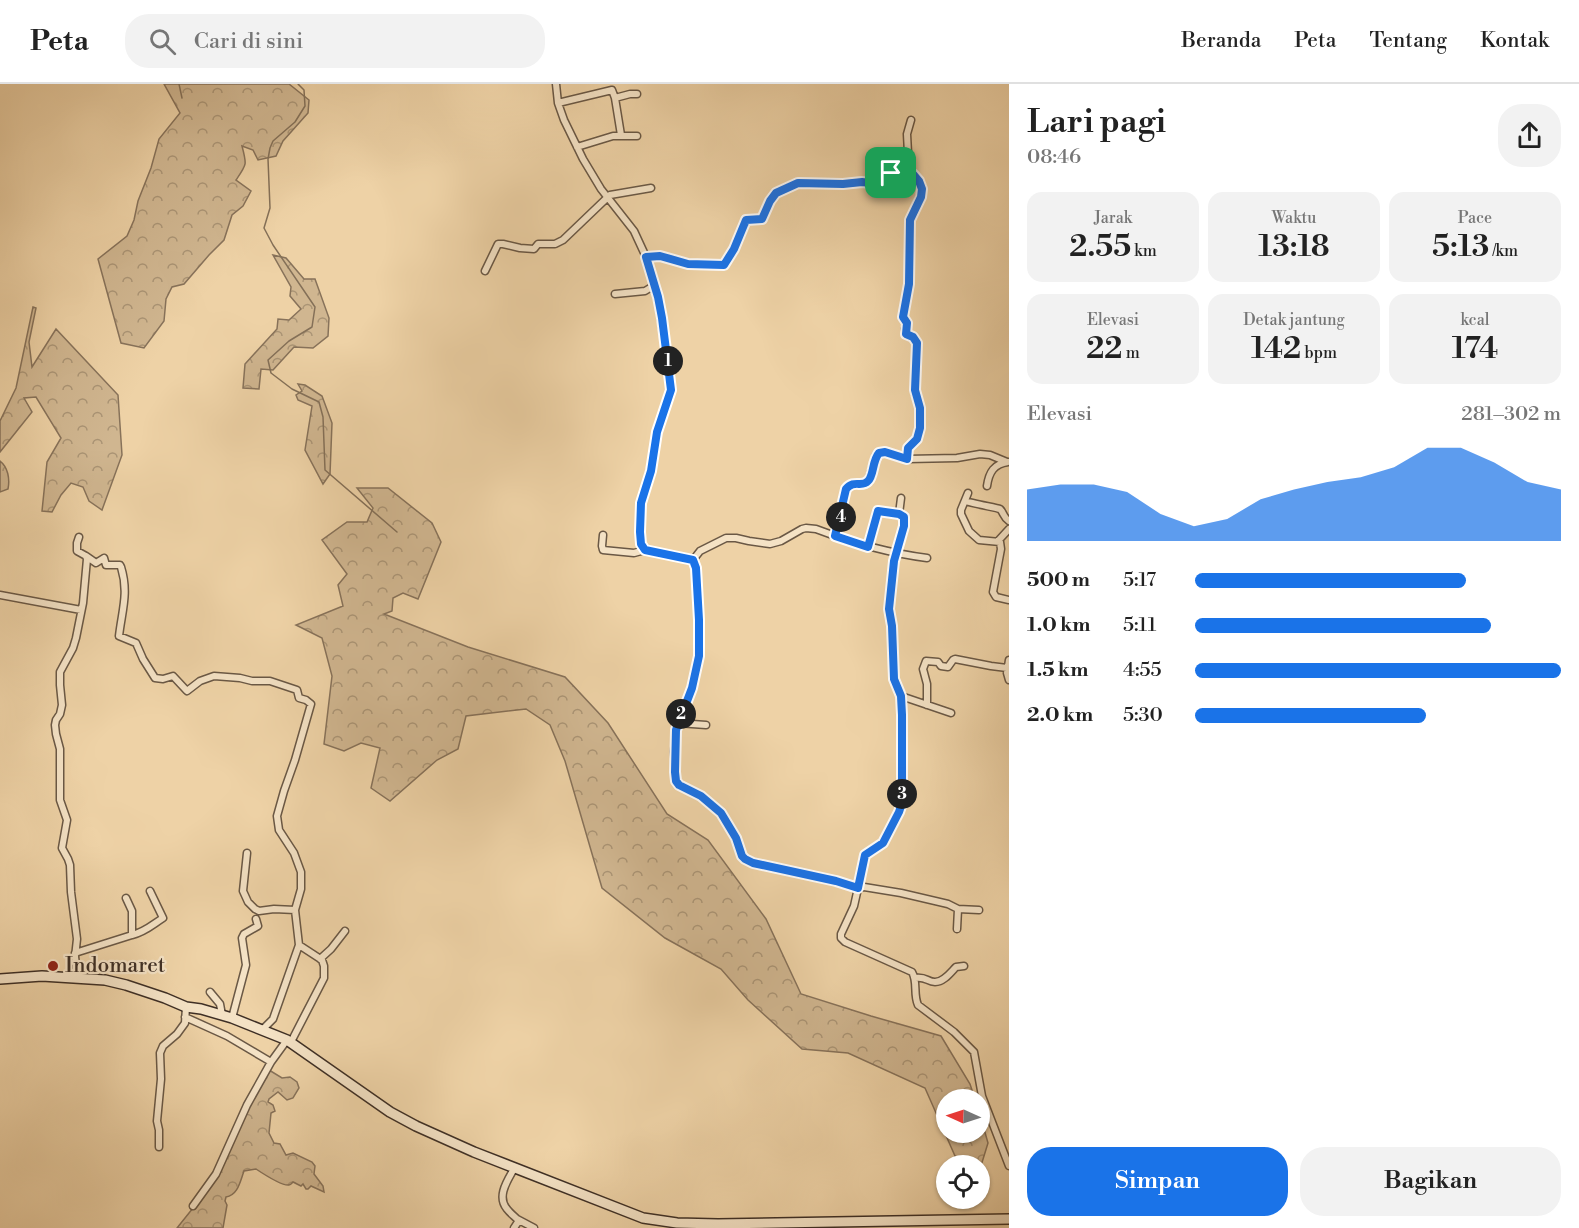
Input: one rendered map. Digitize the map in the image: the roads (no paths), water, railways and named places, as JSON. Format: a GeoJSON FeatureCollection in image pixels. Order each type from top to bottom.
{"type":"FeatureCollection","features":[{"type":"Feature","properties":{"kind":"main road"},"geometry":{"type":"LineString","coordinates":[[0,979],[42,976],[105,980],[165,998],[186,1012],[201,1009],[263,1029],[289,1041],[401,1118],[449,1142],[654,1221],[677,1224],[870,1225],[1009,1219]]}},
{"type":"Feature","properties":{"kind":"street"},"geometry":{"type":"LineString","coordinates":[[556,84],[558,103],[577,147],[607,198],[630,224],[646,257],[662,318],[671,390],[657,432],[651,471],[641,503],[641,544],[645,550]]}},
{"type":"Feature","properties":{"kind":"street"},"geometry":{"type":"LineString","coordinates":[[558,103],[611,90],[615,98],[621,135]]}},
{"type":"Feature","properties":{"kind":"street"},"geometry":{"type":"LineString","coordinates":[[615,98],[637,94]]}},
{"type":"Feature","properties":{"kind":"street"},"geometry":{"type":"LineString","coordinates":[[909,173],[907,134],[911,120]]}},
{"type":"Feature","properties":{"kind":"street"},"geometry":{"type":"LineString","coordinates":[[577,147],[604,138],[621,135],[637,136]]}},
{"type":"Feature","properties":{"kind":"street"},"geometry":{"type":"LineString","coordinates":[[646,257],[660,256],[688,264],[724,265],[734,249],[746,220],[762,219],[770,201],[779,191],[800,183],[870,183],[891,173],[909,173],[917,178],[922,189],[921,197],[910,220],[909,284],[903,317],[907,323],[906,334],[913,337],[917,343],[915,390],[920,417],[919,433],[916,441],[908,448],[907,459]]}},
{"type":"Feature","properties":{"kind":"street"},"geometry":{"type":"LineString","coordinates":[[485,271],[498,244],[534,249],[538,244],[559,243],[615,193],[651,188]]}},
{"type":"Feature","properties":{"kind":"street"},"geometry":{"type":"LineString","coordinates":[[615,294],[642,292],[655,285]]}},
{"type":"Feature","properties":{"kind":"street"},"geometry":{"type":"LineString","coordinates":[[835,536],[846,489],[851,484],[868,482],[876,455],[885,452],[907,459],[957,458],[980,454],[1008,462]]}},
{"type":"Feature","properties":{"kind":"street"},"geometry":{"type":"LineString","coordinates":[[987,486],[990,471],[1008,462]]}},
{"type":"Feature","properties":{"kind":"street"},"geometry":{"type":"LineString","coordinates":[[968,493],[961,514],[969,531],[979,540],[998,541]]}},
{"type":"Feature","properties":{"kind":"street"},"geometry":{"type":"LineString","coordinates":[[899,514],[900,498]]}},
{"type":"Feature","properties":{"kind":"street"},"geometry":{"type":"LineString","coordinates":[[965,501],[999,508],[1009,521]]}},
{"type":"Feature","properties":{"kind":"street"},"geometry":{"type":"LineString","coordinates":[[868,547],[878,511],[904,517],[894,561],[889,609],[894,679],[901,696],[902,803],[883,843],[865,855],[854,906],[841,934],[843,940],[909,969],[915,978],[918,1005],[954,1032],[974,1052],[982,1096],[1009,1166]]}},
{"type":"Feature","properties":{"kind":"street"},"geometry":{"type":"LineString","coordinates":[[693,560],[700,551],[723,539],[731,537],[770,544],[806,528],[816,529],[868,547],[927,558]]}},
{"type":"Feature","properties":{"kind":"street"},"geometry":{"type":"LineString","coordinates":[[998,541],[1009,529]]}},
{"type":"Feature","properties":{"kind":"street"},"geometry":{"type":"LineString","coordinates":[[603,536],[603,550],[634,553],[645,550],[693,560]]}},
{"type":"Feature","properties":{"kind":"street"},"geometry":{"type":"LineString","coordinates":[[78,537],[77,551],[95,562],[104,558],[106,565],[120,565],[126,588],[118,636],[136,643],[155,678],[173,676],[187,691],[200,681],[212,677],[270,681],[297,690],[299,698],[306,699],[311,704],[277,816],[279,830],[294,853],[301,872],[301,889],[295,910],[299,945],[273,1019],[263,1029]]}},
{"type":"Feature","properties":{"kind":"street"},"geometry":{"type":"LineString","coordinates":[[998,541],[1001,549],[993,592],[996,597],[1009,600]]}},
{"type":"Feature","properties":{"kind":"street"},"geometry":{"type":"LineString","coordinates":[[78,978],[75,953],[77,939],[70,892],[70,865],[62,849],[67,822],[60,800],[60,753],[55,725],[62,705],[60,672],[75,643],[84,593],[86,556]]}},
{"type":"Feature","properties":{"kind":"street"},"geometry":{"type":"LineString","coordinates":[[693,560],[696,568],[699,656],[692,688],[678,723],[674,752],[677,782],[682,788],[701,796],[721,813],[736,838],[742,856],[753,863],[858,887],[901,893],[948,904],[958,909],[979,910]]}},
{"type":"Feature","properties":{"kind":"street"},"geometry":{"type":"LineString","coordinates":[[0,595],[81,610]]}},
{"type":"Feature","properties":{"kind":"street"},"geometry":{"type":"LineString","coordinates":[[927,705],[927,684],[923,669],[926,661],[938,662],[941,666],[948,667],[956,659],[1007,668]]}},
{"type":"Feature","properties":{"kind":"street"},"geometry":{"type":"LineString","coordinates":[[1009,660],[1006,673],[1009,680]]}},
{"type":"Feature","properties":{"kind":"street"},"geometry":{"type":"LineString","coordinates":[[901,696],[951,713]]}},
{"type":"Feature","properties":{"kind":"street"},"geometry":{"type":"LineString","coordinates":[[678,723],[706,725]]}},
{"type":"Feature","properties":{"kind":"street"},"geometry":{"type":"LineString","coordinates":[[247,853],[243,891],[246,899],[257,910],[295,910]]}},
{"type":"Feature","properties":{"kind":"street"},"geometry":{"type":"LineString","coordinates":[[75,953],[143,932],[163,918],[150,891]]}},
{"type":"Feature","properties":{"kind":"street"},"geometry":{"type":"LineString","coordinates":[[126,898],[132,911],[132,934]]}},
{"type":"Feature","properties":{"kind":"street"},"geometry":{"type":"LineString","coordinates":[[957,929],[958,909]]}},
{"type":"Feature","properties":{"kind":"street"},"geometry":{"type":"LineString","coordinates":[[227,1017],[246,965],[242,938],[258,926],[256,920]]}},
{"type":"Feature","properties":{"kind":"street"},"geometry":{"type":"LineString","coordinates":[[320,959],[345,931]]}},
{"type":"Feature","properties":{"kind":"street"},"geometry":{"type":"LineString","coordinates":[[193,1206],[216,1174],[247,1105],[271,1062],[289,1041],[324,978],[324,966],[320,959],[299,945]]}},
{"type":"Feature","properties":{"kind":"street"},"geometry":{"type":"LineString","coordinates":[[915,978],[924,977],[934,982],[950,974],[956,967],[964,966]]}},
{"type":"Feature","properties":{"kind":"street"},"geometry":{"type":"LineString","coordinates":[[210,992],[227,1017]]}},
{"type":"Feature","properties":{"kind":"street"},"geometry":{"type":"LineString","coordinates":[[186,1012],[271,1062]]}},
{"type":"Feature","properties":{"kind":"street"},"geometry":{"type":"LineString","coordinates":[[159,1147],[157,1120],[161,1079],[160,1053],[163,1046],[183,1026],[186,1012]]}},
{"type":"Feature","properties":{"kind":"street"},"geometry":{"type":"LineString","coordinates":[[512,1166],[502,1198],[505,1208],[517,1219],[534,1228]]}},
{"type":"Feature","properties":{"kind":"street"},"geometry":{"type":"LineString","coordinates":[[514,1228],[518,1222],[517,1219]]}},
{"type":"Feature","properties":{"kind":"waterway"},"geometry":{"type":"LineString","coordinates":[[179,84],[182,98]]}},
{"type":"Feature","properties":{"kind":"waterway"},"geometry":{"type":"LineString","coordinates":[[298,84],[304,90],[305,106],[295,122],[273,141],[270,148],[268,159],[270,208],[264,228],[315,307],[312,327],[289,341],[268,360],[271,373],[292,389],[319,402],[323,417],[325,470],[397,532]]}},
{"type":"Feature","properties":{"kind":"place","name":"Indomaret"},"geometry":{"type":"Point","coordinates":[53,966]}}]}
